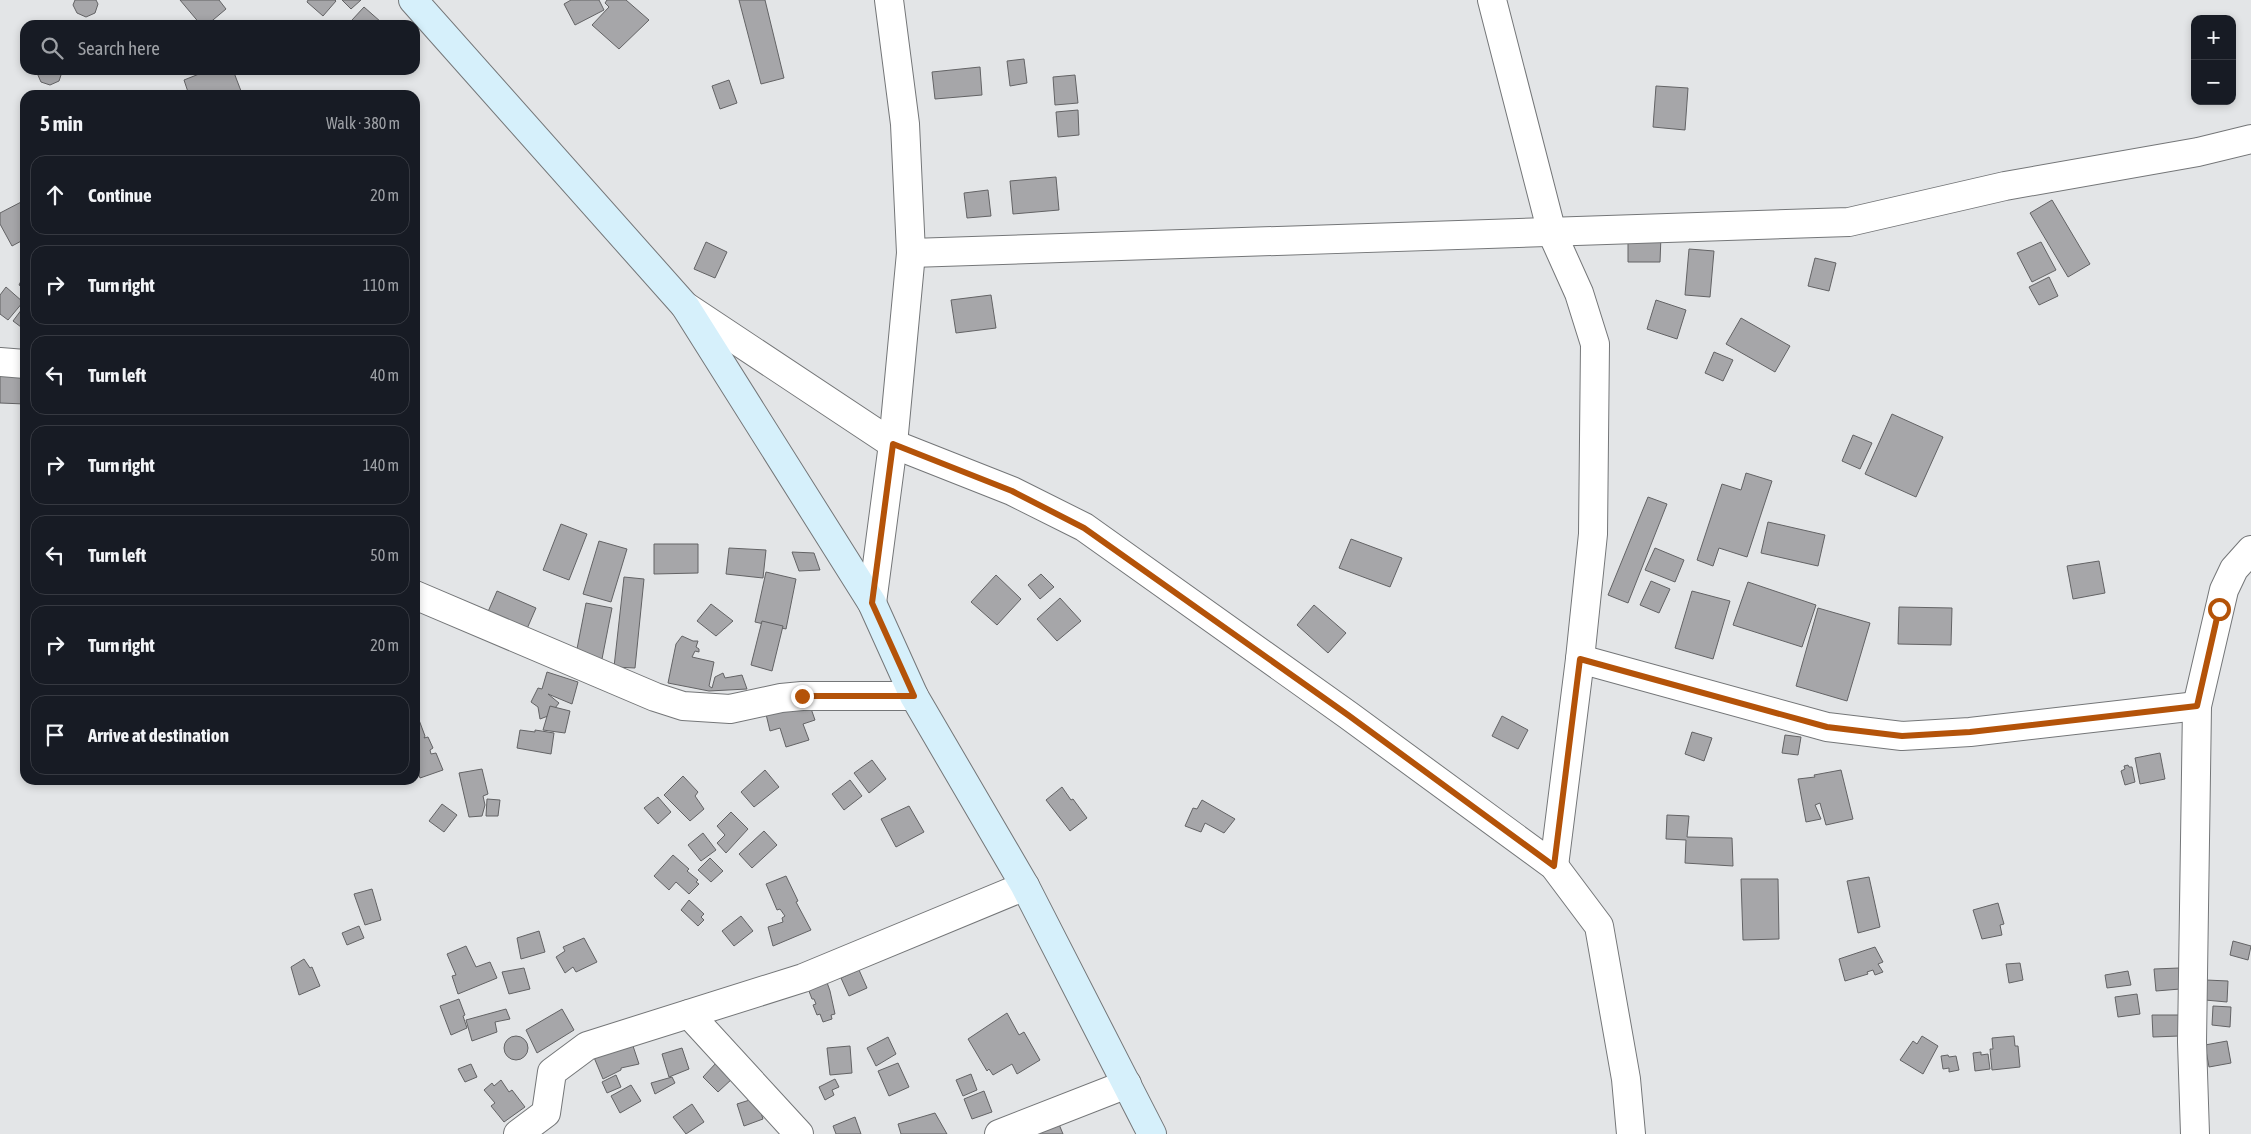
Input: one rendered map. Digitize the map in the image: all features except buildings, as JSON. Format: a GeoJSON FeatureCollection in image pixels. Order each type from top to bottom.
{"type":"FeatureCollection","features":[{"type":"Feature","properties":{"kind":"street"},"geometry":{"type":"LineString","coordinates":[[412,0],[685,306],[872,603],[914,696],[1025,886],[1152,1134]]}},
{"type":"Feature","properties":{"kind":"street"},"geometry":{"type":"LineString","coordinates":[[872,603],[893,444],[910,253],[905,124],[889,0]]}},
{"type":"Feature","properties":{"kind":"street"},"geometry":{"type":"LineString","coordinates":[[1492,0],[1552,233],[1579,293],[1595,344],[1593,534],[1580,659],[1554,866]]}},
{"type":"Feature","properties":{"kind":"street"},"geometry":{"type":"LineString","coordinates":[[910,253],[1849,222],[2005,186],[2198,152],[2251,139]]}},
{"type":"Feature","properties":{"kind":"street"},"geometry":{"type":"LineString","coordinates":[[685,306],[893,444],[1012,491],[1084,528],[1348,715],[1554,866],[1600,926],[1626,1078],[1631,1134]]}},
{"type":"Feature","properties":{"kind":"street"},"geometry":{"type":"LineString","coordinates":[[0,362],[20,364]]}},
{"type":"Feature","properties":{"kind":"street"},"geometry":{"type":"LineString","coordinates":[[2195,1134],[2192,1042],[2197,706],[2224,590],[2234,569],[2251,550]]}},
{"type":"Feature","properties":{"kind":"street"},"geometry":{"type":"LineString","coordinates":[[420,597],[655,697],[683,706],[730,709],[782,698],[802,696],[914,696]]}},
{"type":"Feature","properties":{"kind":"street"},"geometry":{"type":"LineString","coordinates":[[1580,659],[1827,727],[1902,736],[1970,732],[2197,706]]}},
{"type":"Feature","properties":{"kind":"street"},"geometry":{"type":"LineString","coordinates":[[518,1134],[546,1113],[552,1072],[587,1046],[804,978],[1025,886]]}},
{"type":"Feature","properties":{"kind":"street"},"geometry":{"type":"LineString","coordinates":[[689,1014],[799,1134]]}},
{"type":"Feature","properties":{"kind":"street"},"geometry":{"type":"LineString","coordinates":[[999,1134],[1126,1084]]}},
{"type":"Feature","properties":{"kind":"route"},"geometry":{"type":"LineString","coordinates":[[802,696],[914,696],[872,603],[893,444],[1012,491],[1084,528],[1348,715],[1554,866],[1580,659],[1827,727],[1902,736],[1970,732],[2197,706],[2219,609]]}}]}
